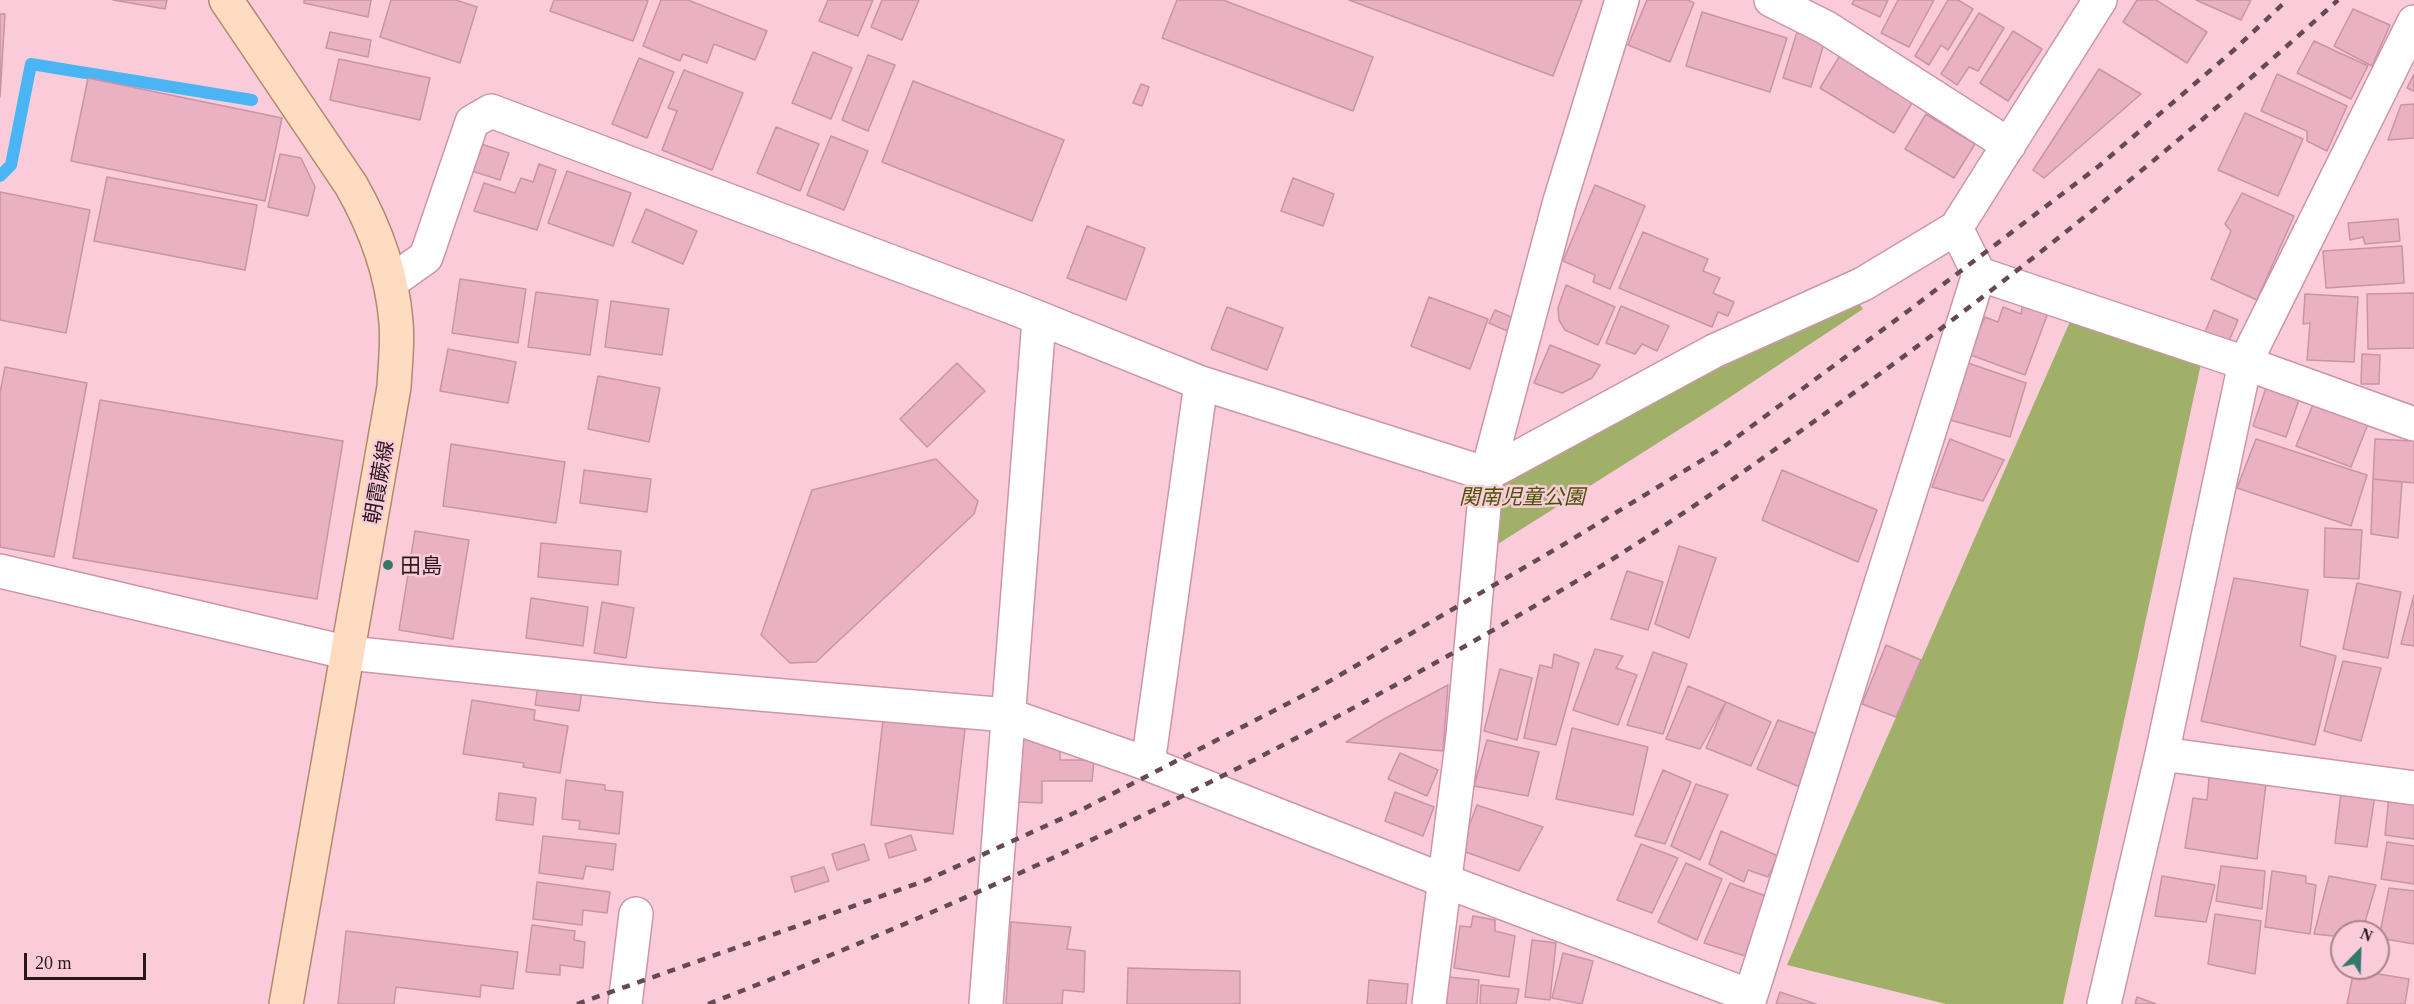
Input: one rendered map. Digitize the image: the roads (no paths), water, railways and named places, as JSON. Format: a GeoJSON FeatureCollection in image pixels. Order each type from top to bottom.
{"type":"FeatureCollection","features":[{"type":"Feature","properties":{"kind":"main road","name":"朝霞蕨線"},"geometry":{"type":"LineString","coordinates":[[226,0],[351,185],[377,241],[391,282],[397,324],[394,387],[286,1004]]}},
{"type":"Feature","properties":{"kind":"street"},"geometry":{"type":"LineString","coordinates":[[1429,1004],[1463,736],[1487,474],[1560,201],[1622,0]]}},
{"type":"Feature","properties":{"kind":"street"},"geometry":{"type":"LineString","coordinates":[[1771,0],[1825,27],[2009,145]]}},
{"type":"Feature","properties":{"kind":"street"},"geometry":{"type":"LineString","coordinates":[[391,282],[426,257],[472,122],[491,111],[1014,308],[1039,320],[1201,383],[1487,474],[1714,351],[1863,284],[1956,228],[2100,0]]}},
{"type":"Feature","properties":{"kind":"street"},"geometry":{"type":"LineString","coordinates":[[2104,1004],[2162,754],[2245,363],[2414,22]]}},
{"type":"Feature","properties":{"kind":"street"},"geometry":{"type":"LineString","coordinates":[[0,572],[349,652],[654,685],[1008,716],[1148,764],[1749,1000],[1979,274],[1956,228]]}},
{"type":"Feature","properties":{"kind":"street"},"geometry":{"type":"LineString","coordinates":[[1979,274],[2245,363],[2414,424]]}},
{"type":"Feature","properties":{"kind":"street"},"geometry":{"type":"LineString","coordinates":[[986,1004],[1039,320]]}},
{"type":"Feature","properties":{"kind":"street"},"geometry":{"type":"LineString","coordinates":[[1148,764],[1201,383]]}},
{"type":"Feature","properties":{"kind":"street"},"geometry":{"type":"LineString","coordinates":[[2162,754],[2414,788]]}},
{"type":"Feature","properties":{"kind":"street"},"geometry":{"type":"LineString","coordinates":[[625,1004],[636,914]]}},
{"type":"Feature","properties":{"kind":"waterway"},"geometry":{"type":"LineString","coordinates":[[0,176],[11,165],[31,64],[252,100]]}},
{"type":"Feature","properties":{"kind":"railway"},"geometry":{"type":"LineString","coordinates":[[577,1004],[927,880],[1085,808],[1316,689],[1561,546],[1722,448],[1908,311],[2099,166],[2234,50],[2287,0]]}},
{"type":"Feature","properties":{"kind":"railway"},"geometry":{"type":"LineString","coordinates":[[708,1004],[934,911],[1156,809],[1373,697],[1585,576],[1747,469],[1970,307],[2157,158],[2338,0]]}},
{"type":"Feature","properties":{"kind":"place","name":"田島"},"geometry":{"type":"Point","coordinates":[388,565]}},
{"type":"Feature","properties":{"kind":"park label","name":"関南児童公園"},"geometry":{"type":"Point","coordinates":[1522,496]}}]}
